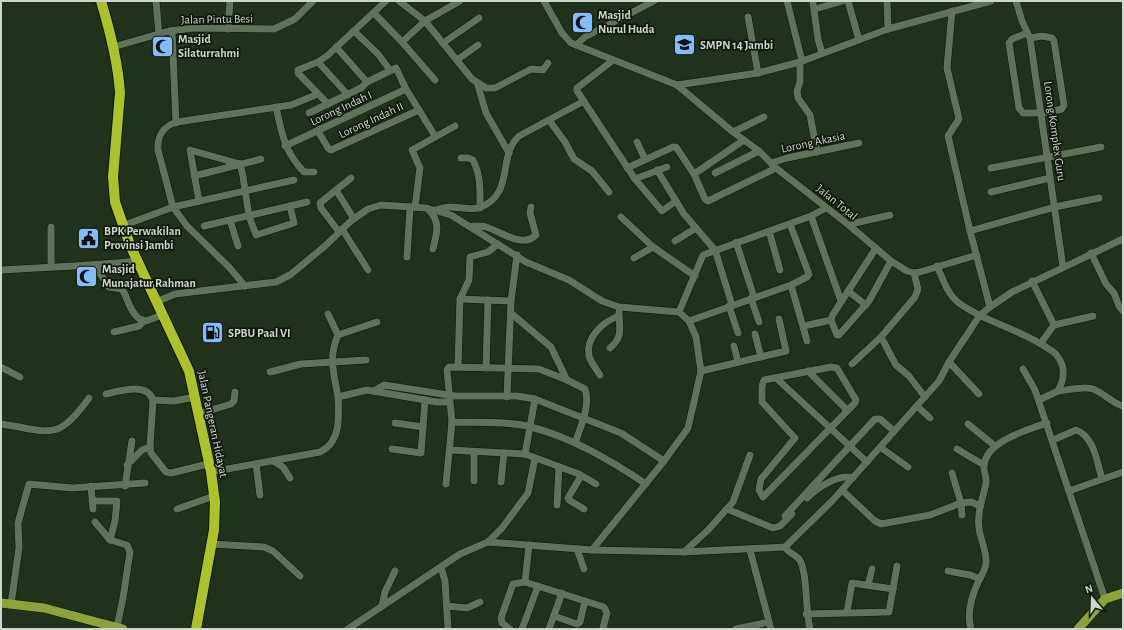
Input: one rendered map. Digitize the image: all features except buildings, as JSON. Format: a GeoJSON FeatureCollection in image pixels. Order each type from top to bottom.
{"type":"FeatureCollection","features":[{"type":"Feature","properties":{"kind":"highway","name":"Jalan Pangeran Hidayat"},"geometry":{"type":"LineString","coordinates":[[101,1],[118,70],[120,93],[113,190],[122,226],[188,371],[195,397],[214,496],[214,530],[196,629]]}},
{"type":"Feature","properties":{"kind":"main road"},"geometry":{"type":"LineString","coordinates":[[1078,629],[1105,599],[1123,593]]}},
{"type":"Feature","properties":{"kind":"main road"},"geometry":{"type":"LineString","coordinates":[[1,603],[44,608],[120,628]]}},
{"type":"Feature","properties":{"kind":"street"},"geometry":{"type":"LineString","coordinates":[[156,1],[159,35]]}},
{"type":"Feature","properties":{"kind":"street"},"geometry":{"type":"LineString","coordinates":[[228,29],[230,1]]}},
{"type":"Feature","properties":{"kind":"street","name":"Jalan Pintu Besi"},"geometry":{"type":"LineString","coordinates":[[113,47],[172,31],[194,28],[274,29],[296,19],[312,1]]}},
{"type":"Feature","properties":{"kind":"street"},"geometry":{"type":"LineString","coordinates":[[328,104],[298,71],[318,62],[386,1]]}},
{"type":"Feature","properties":{"kind":"street"},"geometry":{"type":"LineString","coordinates":[[399,1],[425,21],[477,82],[486,88],[496,88],[532,69],[543,70],[548,63]]}},
{"type":"Feature","properties":{"kind":"street"},"geometry":{"type":"LineString","coordinates":[[402,42],[425,21],[460,1]]}},
{"type":"Feature","properties":{"kind":"street"},"geometry":{"type":"LineString","coordinates":[[544,1],[566,39],[571,43],[612,61],[678,85],[758,73],[801,62],[888,29],[991,1]]}},
{"type":"Feature","properties":{"kind":"street"},"geometry":{"type":"LineString","coordinates":[[576,45],[585,37],[654,1]]}},
{"type":"Feature","properties":{"kind":"street"},"geometry":{"type":"LineString","coordinates":[[787,1],[801,62],[800,82],[797,90],[798,98],[810,115],[817,152]]}},
{"type":"Feature","properties":{"kind":"street"},"geometry":{"type":"LineString","coordinates":[[822,53],[818,39],[814,6],[843,1]]}},
{"type":"Feature","properties":{"kind":"street"},"geometry":{"type":"LineString","coordinates":[[848,1],[859,40]]}},
{"type":"Feature","properties":{"kind":"street"},"geometry":{"type":"LineString","coordinates":[[887,1],[888,29]]}},
{"type":"Feature","properties":{"kind":"street","name":"Lorong Komplex Guru"},"geometry":{"type":"LineString","coordinates":[[1016,1],[1022,21],[1029,35],[1042,112],[1050,178],[1064,267]]}},
{"type":"Feature","properties":{"kind":"street"},"geometry":{"type":"LineString","coordinates":[[952,11],[947,68],[959,119],[948,136],[970,231],[990,307]]}},
{"type":"Feature","properties":{"kind":"street"},"geometry":{"type":"LineString","coordinates":[[374,13],[435,80]]}},
{"type":"Feature","properties":{"kind":"street"},"geometry":{"type":"LineString","coordinates":[[748,17],[758,73]]}},
{"type":"Feature","properties":{"kind":"street"},"geometry":{"type":"LineString","coordinates":[[443,43],[479,18]]}},
{"type":"Feature","properties":{"kind":"street"},"geometry":{"type":"LineString","coordinates":[[172,31],[176,122]]}},
{"type":"Feature","properties":{"kind":"street"},"geometry":{"type":"LineString","coordinates":[[354,31],[378,54],[390,70]]}},
{"type":"Feature","properties":{"kind":"street"},"geometry":{"type":"LineString","coordinates":[[1029,35],[1052,38],[1060,74],[1063,107],[1042,112],[1023,113],[1019,108],[1009,43],[1012,39],[1029,35]]}},
{"type":"Feature","properties":{"kind":"street"},"geometry":{"type":"LineString","coordinates":[[457,60],[478,45]]}},
{"type":"Feature","properties":{"kind":"street"},"geometry":{"type":"LineString","coordinates":[[336,47],[367,82]]}},
{"type":"Feature","properties":{"kind":"street"},"geometry":{"type":"LineString","coordinates":[[612,61],[577,88],[577,91],[627,168],[662,211],[676,201]]}},
{"type":"Feature","properties":{"kind":"street"},"geometry":{"type":"LineString","coordinates":[[318,62],[348,95]]}},
{"type":"Feature","properties":{"kind":"street"},"geometry":{"type":"LineString","coordinates":[[309,113],[366,86],[367,82],[397,68],[406,89],[435,136]]}},
{"type":"Feature","properties":{"kind":"street"},"geometry":{"type":"LineString","coordinates":[[477,82],[486,113],[509,153]]}},
{"type":"Feature","properties":{"kind":"street","name":"Jalan Total"},"geometry":{"type":"LineString","coordinates":[[678,85],[733,132],[760,151],[773,165],[892,261],[914,273]]}},
{"type":"Feature","properties":{"kind":"street","name":"Lorong Indah I"},"geometry":{"type":"LineString","coordinates":[[285,146],[406,89]]}},
{"type":"Feature","properties":{"kind":"street"},"geometry":{"type":"LineString","coordinates":[[245,286],[229,267],[187,226],[174,207],[158,142],[160,135],[166,127],[176,122],[296,104],[318,94]]}},
{"type":"Feature","properties":{"kind":"street"},"geometry":{"type":"LineString","coordinates":[[434,210],[448,207],[480,208],[495,198],[502,189],[509,153],[513,141],[519,136],[584,101]]}},
{"type":"Feature","properties":{"kind":"street"},"geometry":{"type":"LineString","coordinates":[[276,106],[285,146],[294,161],[304,172],[314,172]]}},
{"type":"Feature","properties":{"kind":"street","name":"Lorong Indah II"},"geometry":{"type":"LineString","coordinates":[[318,131],[328,148],[331,150],[419,110]]}},
{"type":"Feature","properties":{"kind":"street"},"geometry":{"type":"LineString","coordinates":[[733,132],[764,117]]}},
{"type":"Feature","properties":{"kind":"street"},"geometry":{"type":"LineString","coordinates":[[549,120],[565,142],[574,159],[592,171],[609,192]]}},
{"type":"Feature","properties":{"kind":"street"},"geometry":{"type":"LineString","coordinates":[[407,257],[412,207],[420,168],[412,150],[455,126]]}},
{"type":"Feature","properties":{"kind":"street"},"geometry":{"type":"LineString","coordinates":[[627,168],[676,147],[694,174],[744,140]]}},
{"type":"Feature","properties":{"kind":"street"},"geometry":{"type":"LineString","coordinates":[[636,142],[645,159]]}},
{"type":"Feature","properties":{"kind":"street","name":"Lorong Akasia"},"geometry":{"type":"LineString","coordinates":[[694,174],[705,199],[708,201],[773,165],[817,152],[859,143]]}},
{"type":"Feature","properties":{"kind":"street"},"geometry":{"type":"LineString","coordinates":[[990,168],[1101,147]]}},
{"type":"Feature","properties":{"kind":"street"},"geometry":{"type":"LineString","coordinates":[[199,201],[189,151],[192,149],[240,164]]}},
{"type":"Feature","properties":{"kind":"street"},"geometry":{"type":"LineString","coordinates":[[715,173],[760,151]]}},
{"type":"Feature","properties":{"kind":"street"},"geometry":{"type":"LineString","coordinates":[[461,158],[473,160],[476,167],[479,176],[480,208]]}},
{"type":"Feature","properties":{"kind":"street"},"geometry":{"type":"LineString","coordinates":[[194,176],[261,159]]}},
{"type":"Feature","properties":{"kind":"street"},"geometry":{"type":"LineString","coordinates":[[240,164],[249,216],[256,235],[294,223],[290,206]]}},
{"type":"Feature","properties":{"kind":"street"},"geometry":{"type":"LineString","coordinates":[[635,179],[667,167]]}},
{"type":"Feature","properties":{"kind":"street"},"geometry":{"type":"LineString","coordinates":[[656,170],[676,201],[715,250],[738,333]]}},
{"type":"Feature","properties":{"kind":"street"},"geometry":{"type":"LineString","coordinates":[[351,178],[320,203],[368,270]]}},
{"type":"Feature","properties":{"kind":"street"},"geometry":{"type":"LineString","coordinates":[[991,192],[1050,178]]}},
{"type":"Feature","properties":{"kind":"street"},"geometry":{"type":"LineString","coordinates":[[122,226],[174,207],[294,180]]}},
{"type":"Feature","properties":{"kind":"street"},"geometry":{"type":"LineString","coordinates":[[336,190],[354,219]]}},
{"type":"Feature","properties":{"kind":"street"},"geometry":{"type":"LineString","coordinates":[[970,231],[1055,207],[1099,198]]}},
{"type":"Feature","properties":{"kind":"street"},"geometry":{"type":"LineString","coordinates":[[204,226],[307,202]]}},
{"type":"Feature","properties":{"kind":"street"},"geometry":{"type":"LineString","coordinates":[[156,302],[175,294],[227,286],[245,286],[276,282],[290,275],[354,219],[368,209],[382,205],[426,208],[451,215],[517,256],[569,280],[602,301],[619,307],[679,312],[689,321],[696,337],[701,371],[688,428],[646,484],[592,550]]}},
{"type":"Feature","properties":{"kind":"street"},"geometry":{"type":"LineString","coordinates":[[469,225],[486,227],[516,239],[527,240],[536,235],[530,213],[531,207]]}},
{"type":"Feature","properties":{"kind":"street"},"geometry":{"type":"LineString","coordinates":[[426,208],[433,214],[438,227],[433,249]]}},
{"type":"Feature","properties":{"kind":"street"},"geometry":{"type":"LineString","coordinates":[[679,312],[695,276],[701,258],[715,250],[790,224],[811,216],[826,208]]}},
{"type":"Feature","properties":{"kind":"street"},"geometry":{"type":"LineString","coordinates":[[850,226],[855,223],[890,215]]}},
{"type":"Feature","properties":{"kind":"street"},"geometry":{"type":"LineString","coordinates":[[811,216],[841,301]]}},
{"type":"Feature","properties":{"kind":"street"},"geometry":{"type":"LineString","coordinates":[[621,217],[653,247],[695,276]]}},
{"type":"Feature","properties":{"kind":"street"},"geometry":{"type":"LineString","coordinates":[[230,220],[238,246]]}},
{"type":"Feature","properties":{"kind":"street"},"geometry":{"type":"LineString","coordinates":[[689,321],[804,279],[809,274],[790,224]]}},
{"type":"Feature","properties":{"kind":"street"},"geometry":{"type":"LineString","coordinates":[[51,228],[51,266]]}},
{"type":"Feature","properties":{"kind":"street"},"geometry":{"type":"LineString","coordinates":[[675,241],[696,228]]}},
{"type":"Feature","properties":{"kind":"street"},"geometry":{"type":"LineString","coordinates":[[769,231],[780,270]]}},
{"type":"Feature","properties":{"kind":"street"},"geometry":{"type":"LineString","coordinates":[[488,542],[592,550],[684,552],[750,550],[785,547],[842,490],[939,381],[949,362],[980,315],[1012,292],[1032,281],[1123,239]]}},
{"type":"Feature","properties":{"kind":"street"},"geometry":{"type":"LineString","coordinates":[[736,242],[759,322]]}},
{"type":"Feature","properties":{"kind":"street"},"geometry":{"type":"LineString","coordinates":[[458,367],[460,299],[469,280],[470,257],[488,252],[498,244]]}},
{"type":"Feature","properties":{"kind":"street"},"geometry":{"type":"LineString","coordinates":[[634,258],[653,247]]}},
{"type":"Feature","properties":{"kind":"street"},"geometry":{"type":"LineString","coordinates":[[804,326],[830,320],[876,248]]}},
{"type":"Feature","properties":{"kind":"street"},"geometry":{"type":"LineString","coordinates":[[1091,253],[1106,284],[1114,293],[1119,306],[1123,311]]}},
{"type":"Feature","properties":{"kind":"street"},"geometry":{"type":"LineString","coordinates":[[852,364],[881,337],[915,297],[918,289],[914,273],[977,255]]}},
{"type":"Feature","properties":{"kind":"street"},"geometry":{"type":"LineString","coordinates":[[507,397],[510,369],[511,301],[517,256]]}},
{"type":"Feature","properties":{"kind":"street"},"geometry":{"type":"LineString","coordinates":[[1,270],[51,266],[95,266],[137,260]]}},
{"type":"Feature","properties":{"kind":"street"},"geometry":{"type":"LineString","coordinates":[[830,320],[837,335],[839,335],[866,305],[892,261]]}},
{"type":"Feature","properties":{"kind":"street"},"geometry":{"type":"LineString","coordinates":[[95,266],[109,287],[122,289],[132,311],[142,320],[146,321],[162,315]]}},
{"type":"Feature","properties":{"kind":"street"},"geometry":{"type":"LineString","coordinates":[[938,266],[950,294],[958,302],[980,315],[1034,338],[1058,356],[1063,368],[1064,380],[1058,391]]}},
{"type":"Feature","properties":{"kind":"street"},"geometry":{"type":"LineString","coordinates":[[1032,281],[1054,325]]}},
{"type":"Feature","properties":{"kind":"street"},"geometry":{"type":"LineString","coordinates":[[791,284],[807,341]]}},
{"type":"Feature","properties":{"kind":"street"},"geometry":{"type":"LineString","coordinates":[[848,291],[866,305]]}},
{"type":"Feature","properties":{"kind":"street"},"geometry":{"type":"LineString","coordinates":[[460,299],[511,301]]}},
{"type":"Feature","properties":{"kind":"street"},"geometry":{"type":"LineString","coordinates":[[486,368],[488,300]]}},
{"type":"Feature","properties":{"kind":"street"},"geometry":{"type":"LineString","coordinates":[[610,348],[617,342],[620,335],[619,307]]}},
{"type":"Feature","properties":{"kind":"street"},"geometry":{"type":"LineString","coordinates":[[328,314],[338,335]]}},
{"type":"Feature","properties":{"kind":"street"},"geometry":{"type":"LineString","coordinates":[[512,314],[551,347],[567,380]]}},
{"type":"Feature","properties":{"kind":"street"},"geometry":{"type":"LineString","coordinates":[[600,376],[589,355],[591,343],[599,327],[609,319],[619,316]]}},
{"type":"Feature","properties":{"kind":"street"},"geometry":{"type":"LineString","coordinates":[[1041,343],[1054,325],[1093,316]]}},
{"type":"Feature","properties":{"kind":"street"},"geometry":{"type":"LineString","coordinates":[[701,371],[786,351],[779,319]]}},
{"type":"Feature","properties":{"kind":"street"},"geometry":{"type":"LineString","coordinates":[[114,332],[139,326],[142,323],[142,320]]}},
{"type":"Feature","properties":{"kind":"street"},"geometry":{"type":"LineString","coordinates":[[106,394],[140,390],[149,393],[153,400],[150,447],[152,457],[168,473],[256,464],[326,449],[334,439],[339,419],[338,397],[332,362],[333,346],[338,335],[377,322]]}},
{"type":"Feature","properties":{"kind":"street"},"geometry":{"type":"LineString","coordinates":[[755,334],[760,357]]}},
{"type":"Feature","properties":{"kind":"street"},"geometry":{"type":"LineString","coordinates":[[881,337],[896,365],[909,376],[925,397]]}},
{"type":"Feature","properties":{"kind":"street"},"geometry":{"type":"LineString","coordinates":[[734,346],[738,362]]}},
{"type":"Feature","properties":{"kind":"street"},"geometry":{"type":"LineString","coordinates":[[270,372],[301,364],[366,360]]}},
{"type":"Feature","properties":{"kind":"street"},"geometry":{"type":"LineString","coordinates":[[949,362],[979,394]]}},
{"type":"Feature","properties":{"kind":"street"},"geometry":{"type":"LineString","coordinates":[[1,367],[20,377]]}},
{"type":"Feature","properties":{"kind":"street"},"geometry":{"type":"LineString","coordinates":[[446,484],[452,422],[447,370],[449,367],[539,369],[585,389],[586,394],[583,418],[575,443]]}},
{"type":"Feature","properties":{"kind":"street"},"geometry":{"type":"LineString","coordinates":[[831,367],[837,368],[856,400],[830,429],[763,497],[759,490],[761,479],[795,438],[762,402],[762,386],[764,380],[808,371],[831,367]]}},
{"type":"Feature","properties":{"kind":"street"},"geometry":{"type":"LineString","coordinates":[[1023,369],[1035,390],[1047,422],[1105,599]]}},
{"type":"Feature","properties":{"kind":"street"},"geometry":{"type":"LineString","coordinates":[[808,371],[847,410]]}},
{"type":"Feature","properties":{"kind":"street"},"geometry":{"type":"LineString","coordinates":[[776,378],[866,462]]}},
{"type":"Feature","properties":{"kind":"street"},"geometry":{"type":"LineString","coordinates":[[374,391],[382,385],[449,398]]}},
{"type":"Feature","properties":{"kind":"street"},"geometry":{"type":"LineString","coordinates":[[1039,400],[1058,391],[1092,389],[1116,404],[1123,406]]}},
{"type":"Feature","properties":{"kind":"street"},"geometry":{"type":"LineString","coordinates":[[338,397],[367,390],[425,400],[507,397],[534,399],[621,433],[664,461]]}},
{"type":"Feature","properties":{"kind":"street"},"geometry":{"type":"LineString","coordinates":[[198,414],[231,404],[234,401],[235,392]]}},
{"type":"Feature","properties":{"kind":"street"},"geometry":{"type":"LineString","coordinates":[[153,400],[174,401],[195,397]]}},
{"type":"Feature","properties":{"kind":"street"},"geometry":{"type":"LineString","coordinates":[[1,424],[41,431],[58,430],[70,422],[89,398]]}},
{"type":"Feature","properties":{"kind":"street"},"geometry":{"type":"LineString","coordinates":[[525,454],[534,399]]}},
{"type":"Feature","properties":{"kind":"street"},"geometry":{"type":"LineString","coordinates":[[392,449],[421,453],[425,400]]}},
{"type":"Feature","properties":{"kind":"street"},"geometry":{"type":"LineString","coordinates":[[917,406],[930,418]]}},
{"type":"Feature","properties":{"kind":"street"},"geometry":{"type":"LineString","coordinates":[[785,516],[877,418],[894,431]]}},
{"type":"Feature","properties":{"kind":"street"},"geometry":{"type":"LineString","coordinates":[[452,422],[530,426],[575,443],[606,457],[646,484]]}},
{"type":"Feature","properties":{"kind":"street"},"geometry":{"type":"LineString","coordinates":[[971,629],[968,621],[972,595],[986,568],[987,561],[979,528],[980,506],[986,480],[984,465],[988,455],[995,446],[1018,433],[1047,422]]}},
{"type":"Feature","properties":{"kind":"street"},"geometry":{"type":"LineString","coordinates":[[396,423],[423,427]]}},
{"type":"Feature","properties":{"kind":"street"},"geometry":{"type":"LineString","coordinates":[[968,424],[995,446]]}},
{"type":"Feature","properties":{"kind":"street"},"geometry":{"type":"LineString","coordinates":[[1053,440],[1076,430],[1084,435],[1090,442],[1102,479]]}},
{"type":"Feature","properties":{"kind":"street"},"geometry":{"type":"LineString","coordinates":[[125,486],[127,465],[132,441]]}},
{"type":"Feature","properties":{"kind":"street"},"geometry":{"type":"LineString","coordinates":[[127,465],[142,450],[150,447]]}},
{"type":"Feature","properties":{"kind":"street"},"geometry":{"type":"LineString","coordinates":[[880,447],[908,467]]}},
{"type":"Feature","properties":{"kind":"street"},"geometry":{"type":"LineString","coordinates":[[957,449],[984,465]]}},
{"type":"Feature","properties":{"kind":"street"},"geometry":{"type":"LineString","coordinates":[[450,450],[525,454],[581,476],[596,484]]}},
{"type":"Feature","properties":{"kind":"street"},"geometry":{"type":"LineString","coordinates":[[474,452],[474,481]]}},
{"type":"Feature","properties":{"kind":"street"},"geometry":{"type":"LineString","coordinates":[[501,482],[504,453]]}},
{"type":"Feature","properties":{"kind":"street"},"geometry":{"type":"LineString","coordinates":[[684,552],[708,530],[733,502],[750,455]]}},
{"type":"Feature","properties":{"kind":"street"},"geometry":{"type":"LineString","coordinates":[[348,629],[460,554],[488,542],[502,528],[528,493],[535,458]]}},
{"type":"Feature","properties":{"kind":"street"},"geometry":{"type":"LineString","coordinates":[[273,461],[283,467],[290,478]]}},
{"type":"Feature","properties":{"kind":"street"},"geometry":{"type":"LineString","coordinates":[[256,464],[260,494]]}},
{"type":"Feature","properties":{"kind":"street"},"geometry":{"type":"LineString","coordinates":[[557,505],[559,467]]}},
{"type":"Feature","properties":{"kind":"street"},"geometry":{"type":"LineString","coordinates":[[1069,491],[1123,472]]}},
{"type":"Feature","properties":{"kind":"street"},"geometry":{"type":"LineString","coordinates":[[952,474],[961,503],[962,515]]}},
{"type":"Feature","properties":{"kind":"street"},"geometry":{"type":"LineString","coordinates":[[581,476],[568,498],[584,509]]}},
{"type":"Feature","properties":{"kind":"street"},"geometry":{"type":"LineString","coordinates":[[727,509],[770,527],[776,527],[786,520],[814,492],[839,478],[848,476],[853,478]]}},
{"type":"Feature","properties":{"kind":"street"},"geometry":{"type":"LineString","coordinates":[[11,604],[19,548],[18,523],[28,485],[76,488],[91,486],[125,486],[145,483]]}},
{"type":"Feature","properties":{"kind":"street"},"geometry":{"type":"LineString","coordinates":[[91,486],[93,509]]}},
{"type":"Feature","properties":{"kind":"street"},"geometry":{"type":"LineString","coordinates":[[842,490],[875,521],[881,524],[930,515],[961,503],[971,502],[980,506]]}},
{"type":"Feature","properties":{"kind":"street"},"geometry":{"type":"LineString","coordinates":[[177,509],[214,496]]}},
{"type":"Feature","properties":{"kind":"street"},"geometry":{"type":"LineString","coordinates":[[92,501],[117,501],[115,521],[110,540]]}},
{"type":"Feature","properties":{"kind":"street"},"geometry":{"type":"LineString","coordinates":[[95,522],[110,540],[127,546],[130,552],[120,628]]}},
{"type":"Feature","properties":{"kind":"street"},"geometry":{"type":"LineString","coordinates":[[211,544],[264,548],[273,551],[300,576]]}},
{"type":"Feature","properties":{"kind":"street"},"geometry":{"type":"LineString","coordinates":[[525,582],[529,545]]}},
{"type":"Feature","properties":{"kind":"street"},"geometry":{"type":"LineString","coordinates":[[785,547],[788,551],[798,557],[804,569],[806,614],[810,629]]}},
{"type":"Feature","properties":{"kind":"street"},"geometry":{"type":"LineString","coordinates":[[577,549],[584,570]]}},
{"type":"Feature","properties":{"kind":"street"},"geometry":{"type":"LineString","coordinates":[[736,629],[770,625],[750,550]]}},
{"type":"Feature","properties":{"kind":"street"},"geometry":{"type":"LineString","coordinates":[[806,614],[848,610],[889,612],[897,566]]}},
{"type":"Feature","properties":{"kind":"street"},"geometry":{"type":"LineString","coordinates":[[440,567],[445,581],[448,629]]}},
{"type":"Feature","properties":{"kind":"street"},"geometry":{"type":"LineString","coordinates":[[869,583],[872,569]]}},
{"type":"Feature","properties":{"kind":"street"},"geometry":{"type":"LineString","coordinates":[[382,606],[385,592],[395,571]]}},
{"type":"Feature","properties":{"kind":"street"},"geometry":{"type":"LineString","coordinates":[[948,571],[970,575],[980,579]]}},
{"type":"Feature","properties":{"kind":"street"},"geometry":{"type":"LineString","coordinates":[[848,610],[852,583],[856,580],[893,589]]}},
{"type":"Feature","properties":{"kind":"street"},"geometry":{"type":"LineString","coordinates":[[510,629],[502,623],[501,618],[513,584],[525,582],[562,593],[606,609],[608,613],[603,628]]}},
{"type":"Feature","properties":{"kind":"street"},"geometry":{"type":"LineString","coordinates":[[522,629],[538,586]]}},
{"type":"Feature","properties":{"kind":"street"},"geometry":{"type":"LineString","coordinates":[[549,629],[562,593]]}},
{"type":"Feature","properties":{"kind":"street"},"geometry":{"type":"LineString","coordinates":[[554,616],[577,624],[580,622],[585,601]]}},
{"type":"Feature","properties":{"kind":"street"},"geometry":{"type":"LineString","coordinates":[[447,606],[467,608],[480,602]]}},
{"type":"Feature","properties":{"kind":"place","name":"Masjid Nurul Huda"},"geometry":{"type":"Point","coordinates":[583,22]}},
{"type":"Feature","properties":{"kind":"place","name":"SMPN 14 Jambi"},"geometry":{"type":"Point","coordinates":[684,45]}},
{"type":"Feature","properties":{"kind":"place","name":"Masjid Silaturrahmi"},"geometry":{"type":"Point","coordinates":[162,46]}},
{"type":"Feature","properties":{"kind":"place","name":"BPK Perwakilan Provinsi Jambi"},"geometry":{"type":"Point","coordinates":[89,238]}},
{"type":"Feature","properties":{"kind":"place","name":"Masjid Munajatur Rahman"},"geometry":{"type":"Point","coordinates":[86,276]}},
{"type":"Feature","properties":{"kind":"place","name":"SPBU Paal VI"},"geometry":{"type":"Point","coordinates":[212,333]}}]}
